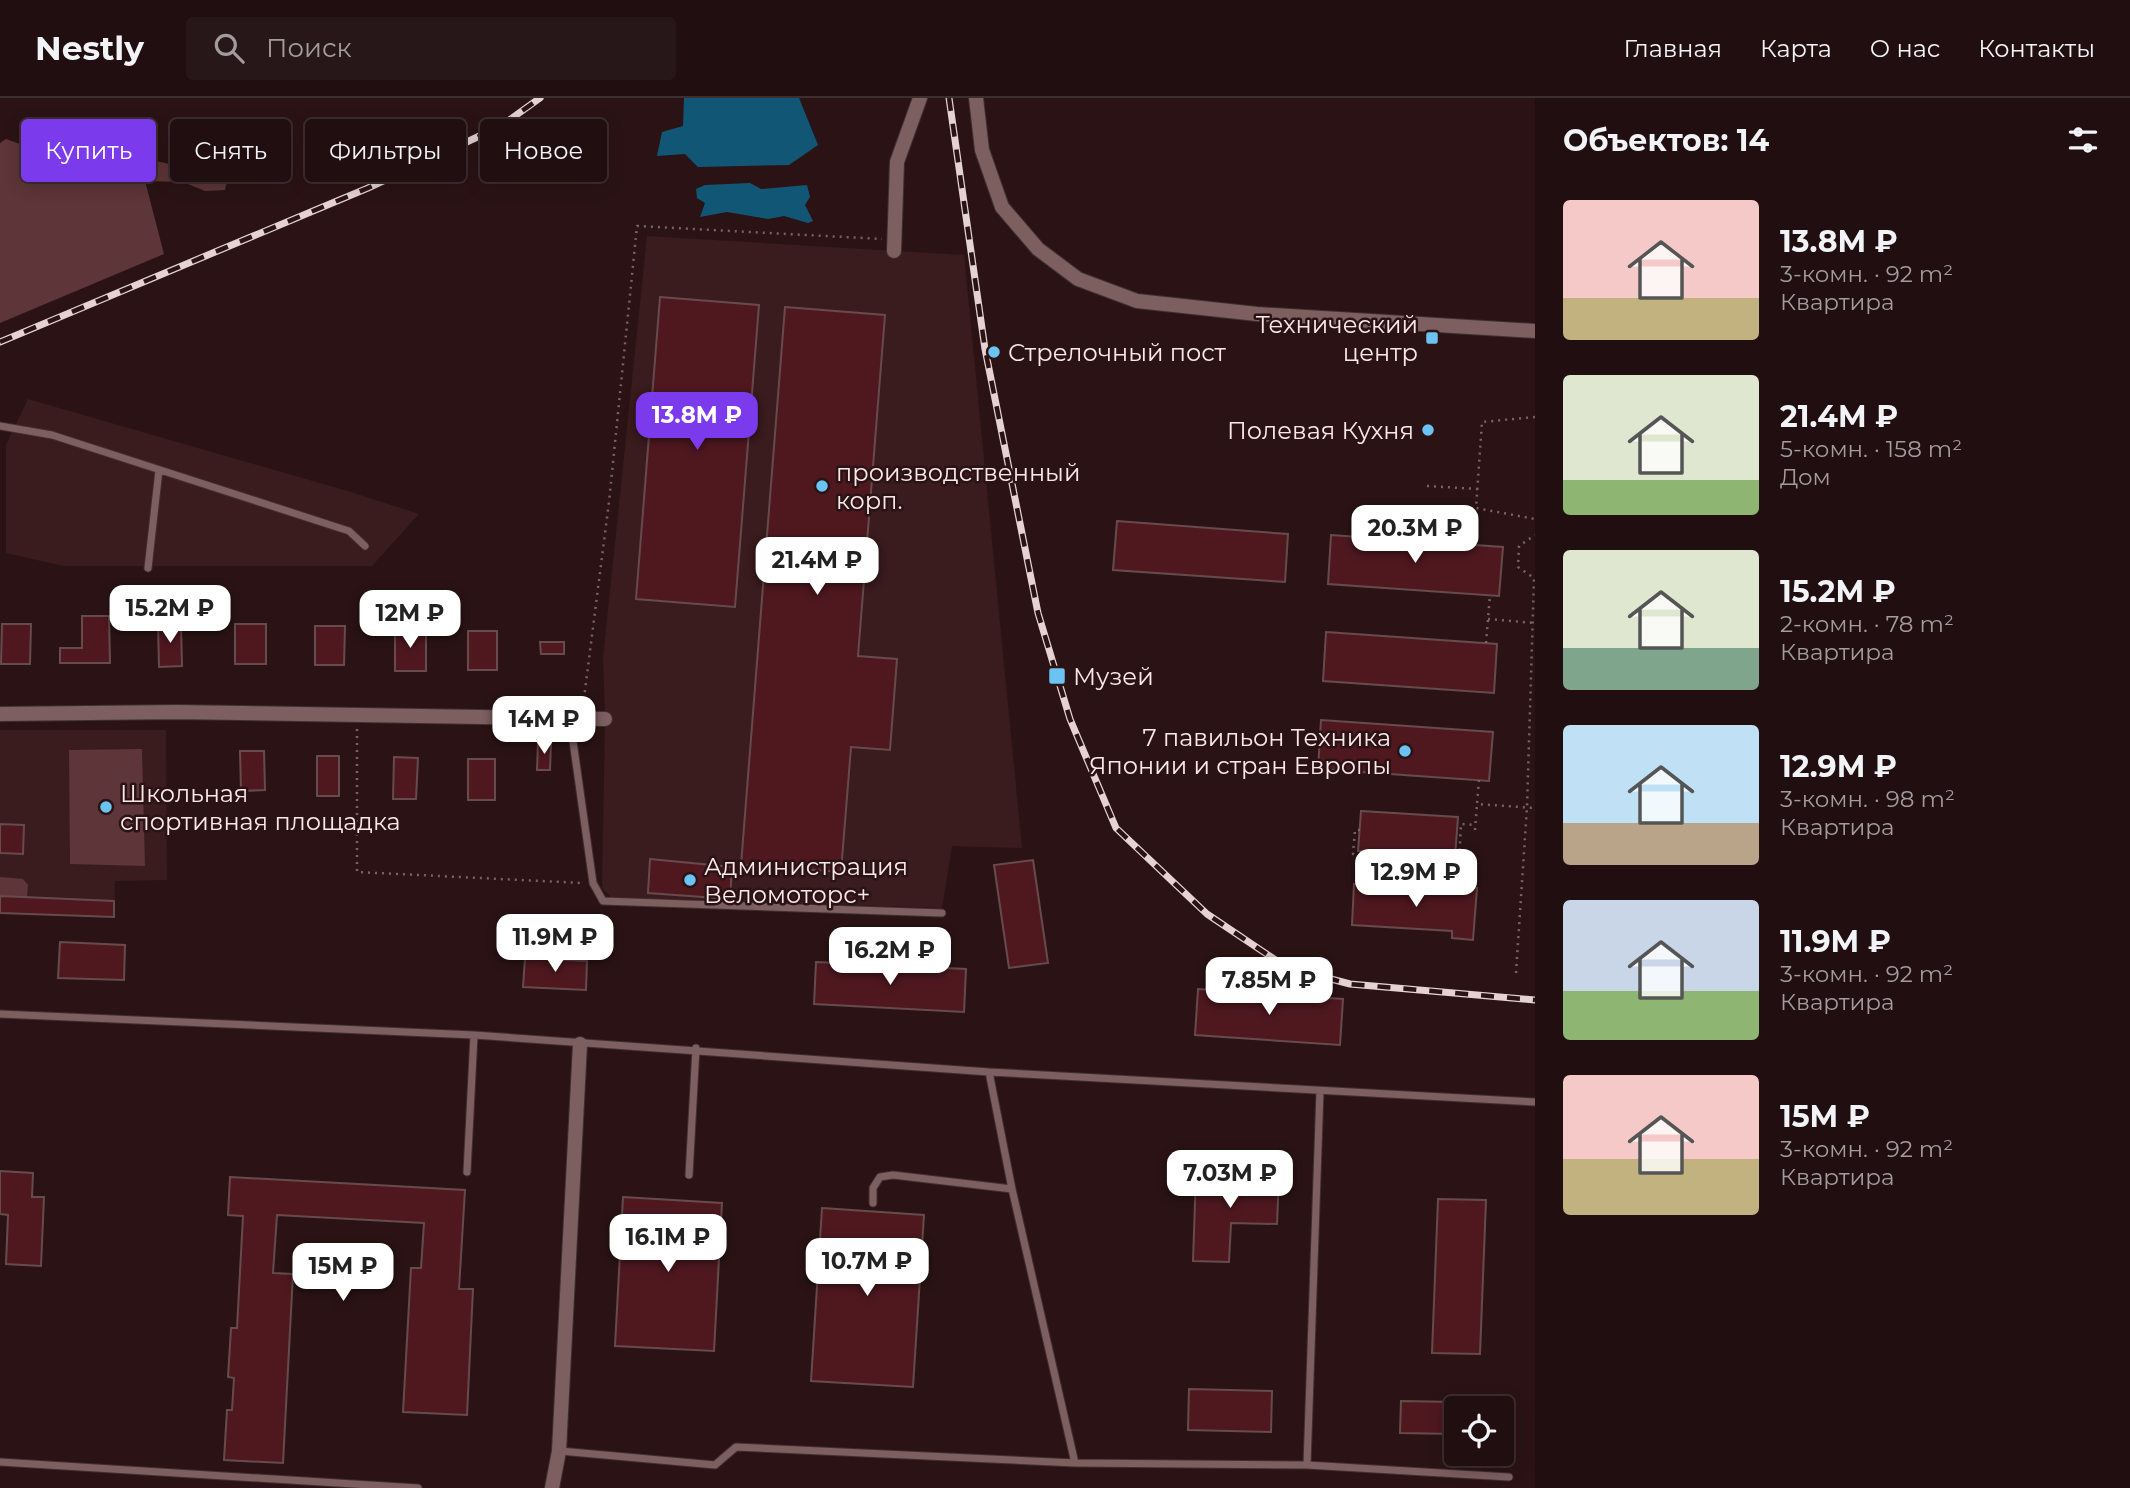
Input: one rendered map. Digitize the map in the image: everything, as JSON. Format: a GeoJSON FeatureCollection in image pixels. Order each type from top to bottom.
{"type":"FeatureCollection","features":[{"type":"Feature","properties":{"kind":"street"},"geometry":{"type":"LineString","coordinates":[[894,245],[897,162],[919,98]]}},
{"type":"Feature","properties":{"kind":"street"},"geometry":{"type":"LineString","coordinates":[[976,98],[982,150],[1002,207],[1038,249],[1078,279],[1137,300],[1191,307],[1257,314],[1535,331]]}},
{"type":"Feature","properties":{"kind":"street"},"geometry":{"type":"LineString","coordinates":[[0,715],[177,712],[605,719]]}},
{"type":"Feature","properties":{"kind":"street"},"geometry":{"type":"LineString","coordinates":[[552,1488],[559,1451],[580,1044]]}},
{"type":"Feature","properties":{"kind":"lane"},"geometry":{"type":"LineString","coordinates":[[0,426],[52,435],[349,531],[365,546]]}},
{"type":"Feature","properties":{"kind":"lane"},"geometry":{"type":"LineString","coordinates":[[148,569],[159,470]]}},
{"type":"Feature","properties":{"kind":"lane"},"geometry":{"type":"LineString","coordinates":[[576,719],[593,883],[603,901],[942,913]]}},
{"type":"Feature","properties":{"kind":"lane"},"geometry":{"type":"LineString","coordinates":[[0,1014],[474,1035],[580,1044],[696,1048],[989,1072],[1535,1102]]}},
{"type":"Feature","properties":{"kind":"lane"},"geometry":{"type":"LineString","coordinates":[[467,1172],[474,1035]]}},
{"type":"Feature","properties":{"kind":"lane"},"geometry":{"type":"LineString","coordinates":[[689,1175],[696,1048]]}},
{"type":"Feature","properties":{"kind":"lane"},"geometry":{"type":"LineString","coordinates":[[989,1072],[1012,1189],[1075,1463]]}},
{"type":"Feature","properties":{"kind":"lane"},"geometry":{"type":"LineString","coordinates":[[1307,1465],[1320,1091]]}},
{"type":"Feature","properties":{"kind":"lane"},"geometry":{"type":"LineString","coordinates":[[873,1203],[873,1188],[880,1177],[893,1175],[1012,1189]]}},
{"type":"Feature","properties":{"kind":"lane"},"geometry":{"type":"LineString","coordinates":[[559,1451],[715,1465],[736,1447],[1075,1463],[1307,1465],[1508,1477]]}},
{"type":"Feature","properties":{"kind":"lane"},"geometry":{"type":"LineString","coordinates":[[0,1462],[293,1484],[418,1488]]}},
{"type":"Feature","properties":{"kind":"path"},"geometry":{"type":"LineString","coordinates":[[576,719],[608,502],[637,226],[864,240],[894,245]]}},
{"type":"Feature","properties":{"kind":"path"},"geometry":{"type":"LineString","coordinates":[[1535,417],[1482,422],[1476,508],[1535,519]]}},
{"type":"Feature","properties":{"kind":"path"},"geometry":{"type":"LineString","coordinates":[[1427,486],[1478,489]]}},
{"type":"Feature","properties":{"kind":"path"},"geometry":{"type":"LineString","coordinates":[[1516,973],[1527,807],[1535,578],[1518,567],[1518,546],[1535,535]]}},
{"type":"Feature","properties":{"kind":"path"},"geometry":{"type":"LineString","coordinates":[[1486,643],[1490,595]]}},
{"type":"Feature","properties":{"kind":"path"},"geometry":{"type":"LineString","coordinates":[[1488,619],[1534,623]]}},
{"type":"Feature","properties":{"kind":"path"},"geometry":{"type":"LineString","coordinates":[[357,716],[357,872],[593,883]]}},
{"type":"Feature","properties":{"kind":"path"},"geometry":{"type":"LineString","coordinates":[[1360,830],[1354,830],[1353,854],[1459,862],[1461,824],[1475,827],[1479,780]]}},
{"type":"Feature","properties":{"kind":"path"},"geometry":{"type":"LineString","coordinates":[[1476,804],[1535,808]]}},
{"type":"Feature","properties":{"kind":"shaded area"},"geometry":{"type":"Polygon","coordinates":[[[6,139],[21,144],[21,182],[145,182],[164,254],[0,323],[0,143],[6,139]]]}},
{"type":"Feature","properties":{"kind":"shaded area"},"geometry":{"type":"Polygon","coordinates":[[[156,161],[170,164],[170,182],[156,181],[156,161]]]}},
{"type":"Feature","properties":{"kind":"shaded area"},"geometry":{"type":"Polygon","coordinates":[[[183,182],[227,182],[225,190],[205,191],[183,182]]]}},
{"type":"Feature","properties":{"kind":"shaded area"},"geometry":{"type":"Polygon","coordinates":[[[647,236],[964,255],[1022,848],[952,846],[942,908],[611,897],[602,888],[605,719],[603,658],[647,236]]]}},
{"type":"Feature","properties":{"kind":"shaded area"},"geometry":{"type":"Polygon","coordinates":[[[28,399],[419,514],[372,566],[63,566],[6,553],[6,445],[28,399]]]}},
{"type":"Feature","properties":{"kind":"shaded area"},"geometry":{"type":"Polygon","coordinates":[[[0,730],[166,730],[167,880],[115,881],[114,917],[0,913],[0,730]]]}},
{"type":"Feature","properties":{"kind":"shaded area","name":"Школьная спортивная площадка"},"geometry":{"type":"Polygon","coordinates":[[[142,749],[145,866],[70,864],[69,750],[142,749]]]}},
{"type":"Feature","properties":{"kind":"shaded area"},"geometry":{"type":"Polygon","coordinates":[[[0,877],[23,879],[28,885],[27,897],[0,896],[0,877]]]}},
{"type":"Feature","properties":{"kind":"water"},"geometry":{"type":"Polygon","coordinates":[[[684,98],[799,98],[818,145],[789,165],[698,167],[685,154],[657,156],[662,132],[683,126],[684,98]]]}},
{"type":"Feature","properties":{"kind":"water"},"geometry":{"type":"Polygon","coordinates":[[[750,183],[761,189],[807,185],[810,197],[805,205],[813,221],[808,223],[784,216],[768,219],[727,212],[700,217],[705,203],[697,198],[696,189],[705,185],[750,183]]]}},
{"type":"Feature","properties":{"kind":"building"},"geometry":{"type":"Polygon","coordinates":[[[660,297],[759,305],[735,607],[636,599],[660,297]]]}},
{"type":"Feature","properties":{"kind":"building","name":"производственный корп."},"geometry":{"type":"Polygon","coordinates":[[[785,307],[885,315],[858,656],[897,659],[890,750],[851,747],[841,872],[741,865],[785,307]]]}},
{"type":"Feature","properties":{"kind":"building"},"geometry":{"type":"Polygon","coordinates":[[[1117,521],[1288,534],[1285,582],[1113,570],[1117,521]]]}},
{"type":"Feature","properties":{"kind":"building"},"geometry":{"type":"Polygon","coordinates":[[[1331,535],[1503,547],[1499,596],[1328,584],[1331,535]]]}},
{"type":"Feature","properties":{"kind":"building"},"geometry":{"type":"Polygon","coordinates":[[[82,616],[109,616],[110,663],[60,663],[60,648],[82,648],[82,616]]]}},
{"type":"Feature","properties":{"kind":"building"},"geometry":{"type":"Polygon","coordinates":[[[181,623],[182,666],[159,667],[158,624],[181,623]]]}},
{"type":"Feature","properties":{"kind":"building"},"geometry":{"type":"Polygon","coordinates":[[[2,624],[31,624],[30,664],[1,664],[2,624]]]}},
{"type":"Feature","properties":{"kind":"building"},"geometry":{"type":"Polygon","coordinates":[[[235,624],[266,624],[266,664],[235,664],[235,624]]]}},
{"type":"Feature","properties":{"kind":"building"},"geometry":{"type":"Polygon","coordinates":[[[315,626],[345,626],[344,665],[315,665],[315,626]]]}},
{"type":"Feature","properties":{"kind":"building"},"geometry":{"type":"Polygon","coordinates":[[[395,629],[426,629],[426,671],[395,671],[395,629]]]}},
{"type":"Feature","properties":{"kind":"building"},"geometry":{"type":"Polygon","coordinates":[[[468,631],[497,631],[497,670],[468,670],[468,631]]]}},
{"type":"Feature","properties":{"kind":"building"},"geometry":{"type":"Polygon","coordinates":[[[1326,632],[1497,644],[1494,693],[1323,681],[1326,632]]]}},
{"type":"Feature","properties":{"kind":"building"},"geometry":{"type":"Polygon","coordinates":[[[540,642],[564,642],[564,654],[541,654],[540,642]]]}},
{"type":"Feature","properties":{"kind":"building","name":"7 павильон Техника Японии и стран Европы"},"geometry":{"type":"Polygon","coordinates":[[[1321,720],[1493,732],[1489,781],[1318,769],[1321,720]]]}},
{"type":"Feature","properties":{"kind":"building"},"geometry":{"type":"Polygon","coordinates":[[[538,742],[551,743],[550,770],[537,770],[538,742]]]}},
{"type":"Feature","properties":{"kind":"building"},"geometry":{"type":"Polygon","coordinates":[[[240,751],[264,751],[265,790],[241,791],[240,751]]]}},
{"type":"Feature","properties":{"kind":"building"},"geometry":{"type":"Polygon","coordinates":[[[317,756],[339,756],[339,796],[317,796],[317,756]]]}},
{"type":"Feature","properties":{"kind":"building"},"geometry":{"type":"Polygon","coordinates":[[[394,757],[418,758],[416,799],[393,799],[394,757]]]}},
{"type":"Feature","properties":{"kind":"building"},"geometry":{"type":"Polygon","coordinates":[[[468,759],[495,759],[495,800],[468,800],[468,759]]]}},
{"type":"Feature","properties":{"kind":"building"},"geometry":{"type":"Polygon","coordinates":[[[1361,811],[1458,817],[1455,857],[1358,851],[1361,811]]]}},
{"type":"Feature","properties":{"kind":"building"},"geometry":{"type":"Polygon","coordinates":[[[0,824],[24,825],[23,854],[0,853],[0,824]]]}},
{"type":"Feature","properties":{"kind":"building","name":"Администрация Веломоторс+"},"geometry":{"type":"Polygon","coordinates":[[[650,859],[732,867],[730,899],[648,893],[650,859]]]}},
{"type":"Feature","properties":{"kind":"building"},"geometry":{"type":"Polygon","coordinates":[[[1033,860],[1048,963],[1009,968],[994,865],[1033,860]]]}},
{"type":"Feature","properties":{"kind":"building"},"geometry":{"type":"Polygon","coordinates":[[[1354,884],[1455,890],[1455,886],[1477,888],[1473,940],[1452,938],[1452,931],[1352,925],[1354,884]]]}},
{"type":"Feature","properties":{"kind":"building"},"geometry":{"type":"Polygon","coordinates":[[[0,896],[114,901],[114,917],[0,913],[0,896]]]}},
{"type":"Feature","properties":{"kind":"building"},"geometry":{"type":"Polygon","coordinates":[[[60,942],[125,945],[124,980],[58,978],[60,942]]]}},
{"type":"Feature","properties":{"kind":"building"},"geometry":{"type":"Polygon","coordinates":[[[525,958],[587,961],[586,990],[523,987],[525,958]]]}},
{"type":"Feature","properties":{"kind":"building"},"geometry":{"type":"Polygon","coordinates":[[[816,962],[966,969],[964,1012],[814,1004],[816,962]]]}},
{"type":"Feature","properties":{"kind":"building"},"geometry":{"type":"Polygon","coordinates":[[[1198,989],[1343,999],[1340,1045],[1195,1035],[1198,989]]]}},
{"type":"Feature","properties":{"kind":"building"},"geometry":{"type":"Polygon","coordinates":[[[0,1171],[33,1173],[32,1197],[44,1197],[41,1266],[6,1264],[8,1215],[0,1214],[0,1171]]]}},
{"type":"Feature","properties":{"kind":"building"},"geometry":{"type":"Polygon","coordinates":[[[1196,1174],[1279,1176],[1277,1224],[1231,1223],[1229,1262],[1193,1261],[1196,1174]]]}},
{"type":"Feature","properties":{"kind":"building"},"geometry":{"type":"Polygon","coordinates":[[[230,1177],[465,1190],[459,1289],[473,1289],[467,1415],[403,1412],[411,1268],[421,1268],[424,1223],[277,1215],[273,1273],[293,1274],[283,1463],[224,1460],[227,1410],[232,1410],[234,1378],[228,1377],[231,1328],[237,1328],[243,1216],[228,1215],[230,1177]]]}},
{"type":"Feature","properties":{"kind":"building"},"geometry":{"type":"Polygon","coordinates":[[[623,1197],[722,1203],[714,1351],[615,1346],[623,1197]]]}},
{"type":"Feature","properties":{"kind":"building"},"geometry":{"type":"Polygon","coordinates":[[[1438,1199],[1486,1200],[1480,1354],[1432,1353],[1438,1199]]]}},
{"type":"Feature","properties":{"kind":"building"},"geometry":{"type":"Polygon","coordinates":[[[822,1208],[924,1215],[913,1387],[811,1381],[822,1208]]]}},
{"type":"Feature","properties":{"kind":"building"},"geometry":{"type":"Polygon","coordinates":[[[1189,1389],[1272,1391],[1271,1432],[1188,1430],[1189,1389]]]}},
{"type":"Feature","properties":{"kind":"building"},"geometry":{"type":"Polygon","coordinates":[[[1401,1401],[1444,1402],[1444,1434],[1400,1433],[1401,1401]]]}},
{"type":"Feature","properties":{"kind":"railway"},"geometry":{"type":"LineString","coordinates":[[0,342],[368,188],[501,126],[540,98]]}},
{"type":"Feature","properties":{"kind":"railway"},"geometry":{"type":"LineString","coordinates":[[949,98],[985,349],[1038,613],[1070,719],[1116,828],[1207,914],[1286,967],[1350,984],[1535,1000]]}},
{"type":"Feature","properties":{"kind":"place","name":"Технический центр"},"geometry":{"type":"Point","coordinates":[1432,338]}},
{"type":"Feature","properties":{"kind":"place","name":"Стрелочный пост"},"geometry":{"type":"Point","coordinates":[994,352]}},
{"type":"Feature","properties":{"kind":"place","name":"Полевая Кухня"},"geometry":{"type":"Point","coordinates":[1428,430]}},
{"type":"Feature","properties":{"kind":"place","name":"производственный корп."},"geometry":{"type":"Point","coordinates":[822,486]}},
{"type":"Feature","properties":{"kind":"place","name":"Музей"},"geometry":{"type":"Point","coordinates":[1057,676]}},
{"type":"Feature","properties":{"kind":"place","name":"7 павильон Техника Японии и стран Европы"},"geometry":{"type":"Point","coordinates":[1405,751]}},
{"type":"Feature","properties":{"kind":"place","name":"Школьная спортивная площадка"},"geometry":{"type":"Point","coordinates":[106,807]}},
{"type":"Feature","properties":{"kind":"place","name":"Администрация Веломоторс+"},"geometry":{"type":"Point","coordinates":[690,880]}}]}
